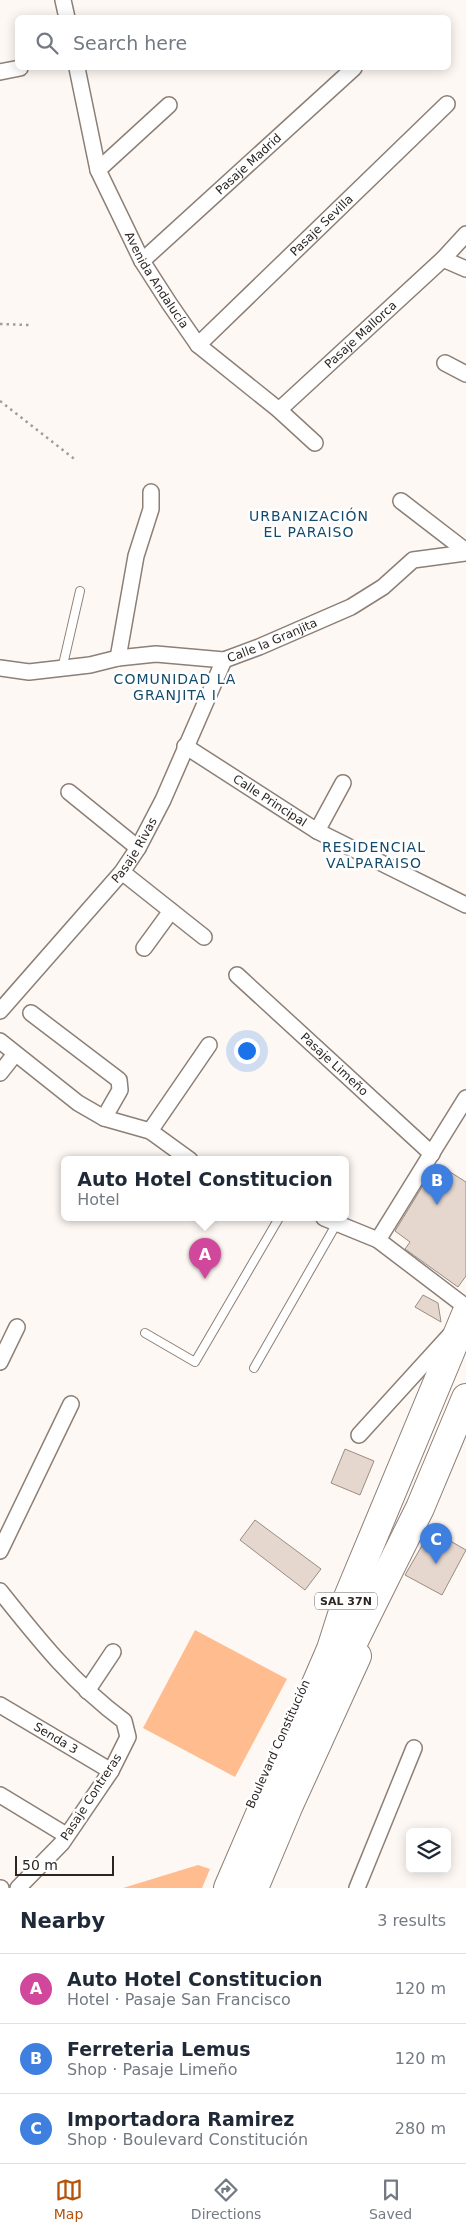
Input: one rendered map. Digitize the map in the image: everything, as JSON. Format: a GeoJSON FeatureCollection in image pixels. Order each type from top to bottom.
{"type":"FeatureCollection","features":[{"type":"Feature","properties":{"kind":"highway","name":"Boulevard Constitución"},"geometry":{"type":"LineString","coordinates":[[239,1888],[358,1603],[465,1314]]}},
{"type":"Feature","properties":{"kind":"highway","name":"Boulevard Constitución"},"geometry":{"type":"LineString","coordinates":[[215,1888],[301,1693],[420,1508],[466,1398]]}},
{"type":"Feature","properties":{"kind":"highway","name":"Boulevard Constitución"},"geometry":{"type":"LineString","coordinates":[[228,1888],[331,1649],[358,1603]]}},
{"type":"Feature","properties":{"kind":"highway","name":"Boulevard Constitución"},"geometry":{"type":"LineString","coordinates":[[254,1888],[289,1805],[357,1656],[358,1603]]}},
{"type":"Feature","properties":{"kind":"street"},"geometry":{"type":"LineString","coordinates":[[63,0],[66,15]]}},
{"type":"Feature","properties":{"kind":"street"},"geometry":{"type":"LineString","coordinates":[[0,72],[15,69]]}},
{"type":"Feature","properties":{"kind":"street","name":"Avenida Andalucía"},"geometry":{"type":"LineString","coordinates":[[77,70],[98,170],[142,261],[198,345],[279,410],[315,443]]}},
{"type":"Feature","properties":{"kind":"street","name":"Pasaje Madrid"},"geometry":{"type":"LineString","coordinates":[[142,261],[352,70]]}},
{"type":"Feature","properties":{"kind":"street","name":"Pasaje Sevilla"},"geometry":{"type":"LineString","coordinates":[[198,345],[447,104]]}},
{"type":"Feature","properties":{"kind":"street"},"geometry":{"type":"LineString","coordinates":[[98,170],[169,105]]}},
{"type":"Feature","properties":{"kind":"street","name":"Pasaje Mallorca"},"geometry":{"type":"LineString","coordinates":[[279,410],[442,259],[466,234]]}},
{"type":"Feature","properties":{"kind":"street"},"geometry":{"type":"LineString","coordinates":[[442,259],[466,269]]}},
{"type":"Feature","properties":{"kind":"street"},"geometry":{"type":"LineString","coordinates":[[445,363],[466,374]]}},
{"type":"Feature","properties":{"kind":"street"},"geometry":{"type":"LineString","coordinates":[[118,658],[127,596],[136,556],[151,509],[151,492]]}},
{"type":"Feature","properties":{"kind":"street"},"geometry":{"type":"LineString","coordinates":[[401,501],[466,552]]}},
{"type":"Feature","properties":{"kind":"street","name":"Calle la Granjita"},"geometry":{"type":"LineString","coordinates":[[0,668],[29,672],[62,669],[118,658],[156,654],[224,660],[267,644],[351,607],[383,587],[413,560],[466,552]]}},
{"type":"Feature","properties":{"kind":"street","name":"Pasaje Rivas"},"geometry":{"type":"LineString","coordinates":[[0,1012],[122,872],[138,848],[163,800],[184,746],[224,660]]}},
{"type":"Feature","properties":{"kind":"street","name":"Calle Principal"},"geometry":{"type":"LineString","coordinates":[[184,746],[317,831],[466,905]]}},
{"type":"Feature","properties":{"kind":"street"},"geometry":{"type":"LineString","coordinates":[[317,831],[342,783]]}},
{"type":"Feature","properties":{"kind":"street"},"geometry":{"type":"LineString","coordinates":[[69,792],[138,848]]}},
{"type":"Feature","properties":{"kind":"street"},"geometry":{"type":"LineString","coordinates":[[122,872],[204,937]]}},
{"type":"Feature","properties":{"kind":"street"},"geometry":{"type":"LineString","coordinates":[[144,948],[171,911]]}},
{"type":"Feature","properties":{"kind":"street","name":"Pasaje Limeño"},"geometry":{"type":"LineString","coordinates":[[237,975],[432,1154]]}},
{"type":"Feature","properties":{"kind":"street"},"geometry":{"type":"LineString","coordinates":[[31,1013],[120,1080],[120,1090],[104,1118]]}},
{"type":"Feature","properties":{"kind":"street"},"geometry":{"type":"LineString","coordinates":[[0,1042],[78,1103],[104,1118],[150,1131],[184,1156]]}},
{"type":"Feature","properties":{"kind":"street"},"geometry":{"type":"LineString","coordinates":[[150,1131],[209,1046]]}},
{"type":"Feature","properties":{"kind":"street"},"geometry":{"type":"LineString","coordinates":[[0,1073],[15,1054]]}},
{"type":"Feature","properties":{"kind":"street"},"geometry":{"type":"LineString","coordinates":[[378,1240],[466,1098]]}},
{"type":"Feature","properties":{"kind":"street"},"geometry":{"type":"LineString","coordinates":[[332,1221],[378,1240],[465,1314],[359,1435]]}},
{"type":"Feature","properties":{"kind":"street"},"geometry":{"type":"LineString","coordinates":[[0,1362],[17,1327]]}},
{"type":"Feature","properties":{"kind":"street"},"geometry":{"type":"LineString","coordinates":[[0,1551],[71,1404]]}},
{"type":"Feature","properties":{"kind":"street","name":"Pasaje Contreras"},"geometry":{"type":"LineString","coordinates":[[0,1591],[58,1663],[87,1691],[124,1720],[127,1726],[128,1738],[111,1771],[62,1843],[18,1888]]}},
{"type":"Feature","properties":{"kind":"street"},"geometry":{"type":"LineString","coordinates":[[87,1691],[113,1652]]}},
{"type":"Feature","properties":{"kind":"street","name":"Senda 3"},"geometry":{"type":"LineString","coordinates":[[0,1705],[111,1771]]}},
{"type":"Feature","properties":{"kind":"street"},"geometry":{"type":"LineString","coordinates":[[357,1888],[414,1748]]}},
{"type":"Feature","properties":{"kind":"street"},"geometry":{"type":"LineString","coordinates":[[0,1795],[66,1835]]}},
{"type":"Feature","properties":{"kind":"lane"},"geometry":{"type":"LineString","coordinates":[[62,669],[80,591]]}},
{"type":"Feature","properties":{"kind":"lane"},"geometry":{"type":"LineString","coordinates":[[145,1333],[195,1362],[277,1221]]}},
{"type":"Feature","properties":{"kind":"lane"},"geometry":{"type":"LineString","coordinates":[[254,1368],[329,1221]]}},
{"type":"Feature","properties":{"kind":"path"},"geometry":{"type":"LineString","coordinates":[[0,324],[29,325]]}},
{"type":"Feature","properties":{"kind":"path"},"geometry":{"type":"LineString","coordinates":[[0,401],[77,462]]}},
{"type":"Feature","properties":{"kind":"shaded area"},"geometry":{"type":"Polygon","coordinates":[[[195,1630],[287,1679],[235,1777],[143,1728],[195,1630]]]}},
{"type":"Feature","properties":{"kind":"shaded area"},"geometry":{"type":"Polygon","coordinates":[[[198,1865],[210,1869],[202,1888],[123,1888],[198,1865]]]}},
{"type":"Feature","properties":{"kind":"building"},"geometry":{"type":"Polygon","coordinates":[[[439,1165],[466,1182],[466,1276],[458,1287],[405,1249],[410,1242],[395,1231],[422,1187],[439,1165]]]}},
{"type":"Feature","properties":{"kind":"building"},"geometry":{"type":"Polygon","coordinates":[[[423,1295],[438,1303],[441,1322],[415,1307],[423,1295]]]}},
{"type":"Feature","properties":{"kind":"building"},"geometry":{"type":"Polygon","coordinates":[[[345,1449],[374,1461],[360,1495],[331,1483],[345,1449]]]}},
{"type":"Feature","properties":{"kind":"building"},"geometry":{"type":"Polygon","coordinates":[[[255,1520],[321,1569],[305,1590],[240,1540],[255,1520]]]}},
{"type":"Feature","properties":{"kind":"building"},"geometry":{"type":"Polygon","coordinates":[[[431,1530],[466,1550],[442,1595],[405,1575],[431,1530]]]}},
{"type":"Feature","properties":{"kind":"place","name":"Ferreteria Lemus"},"geometry":{"type":"Point","coordinates":[437,1205]}},
{"type":"Feature","properties":{"kind":"place","name":"Auto Hotel Constitucion"},"geometry":{"type":"Point","coordinates":[205,1279]}},
{"type":"Feature","properties":{"kind":"place","name":"Importadora Ramirez"},"geometry":{"type":"Point","coordinates":[436,1564]}},
{"type":"Feature","properties":{"kind":"district","name":"URBANIZACIÓN EL PARAISO"},"geometry":{"type":"Point","coordinates":[309,524]}},
{"type":"Feature","properties":{"kind":"district","name":"COMUNIDAD LA GRANJITA I"},"geometry":{"type":"Point","coordinates":[175,688]}},
{"type":"Feature","properties":{"kind":"district","name":"RESIDENCIAL VALPARAISO"},"geometry":{"type":"Point","coordinates":[374,856]}}]}
